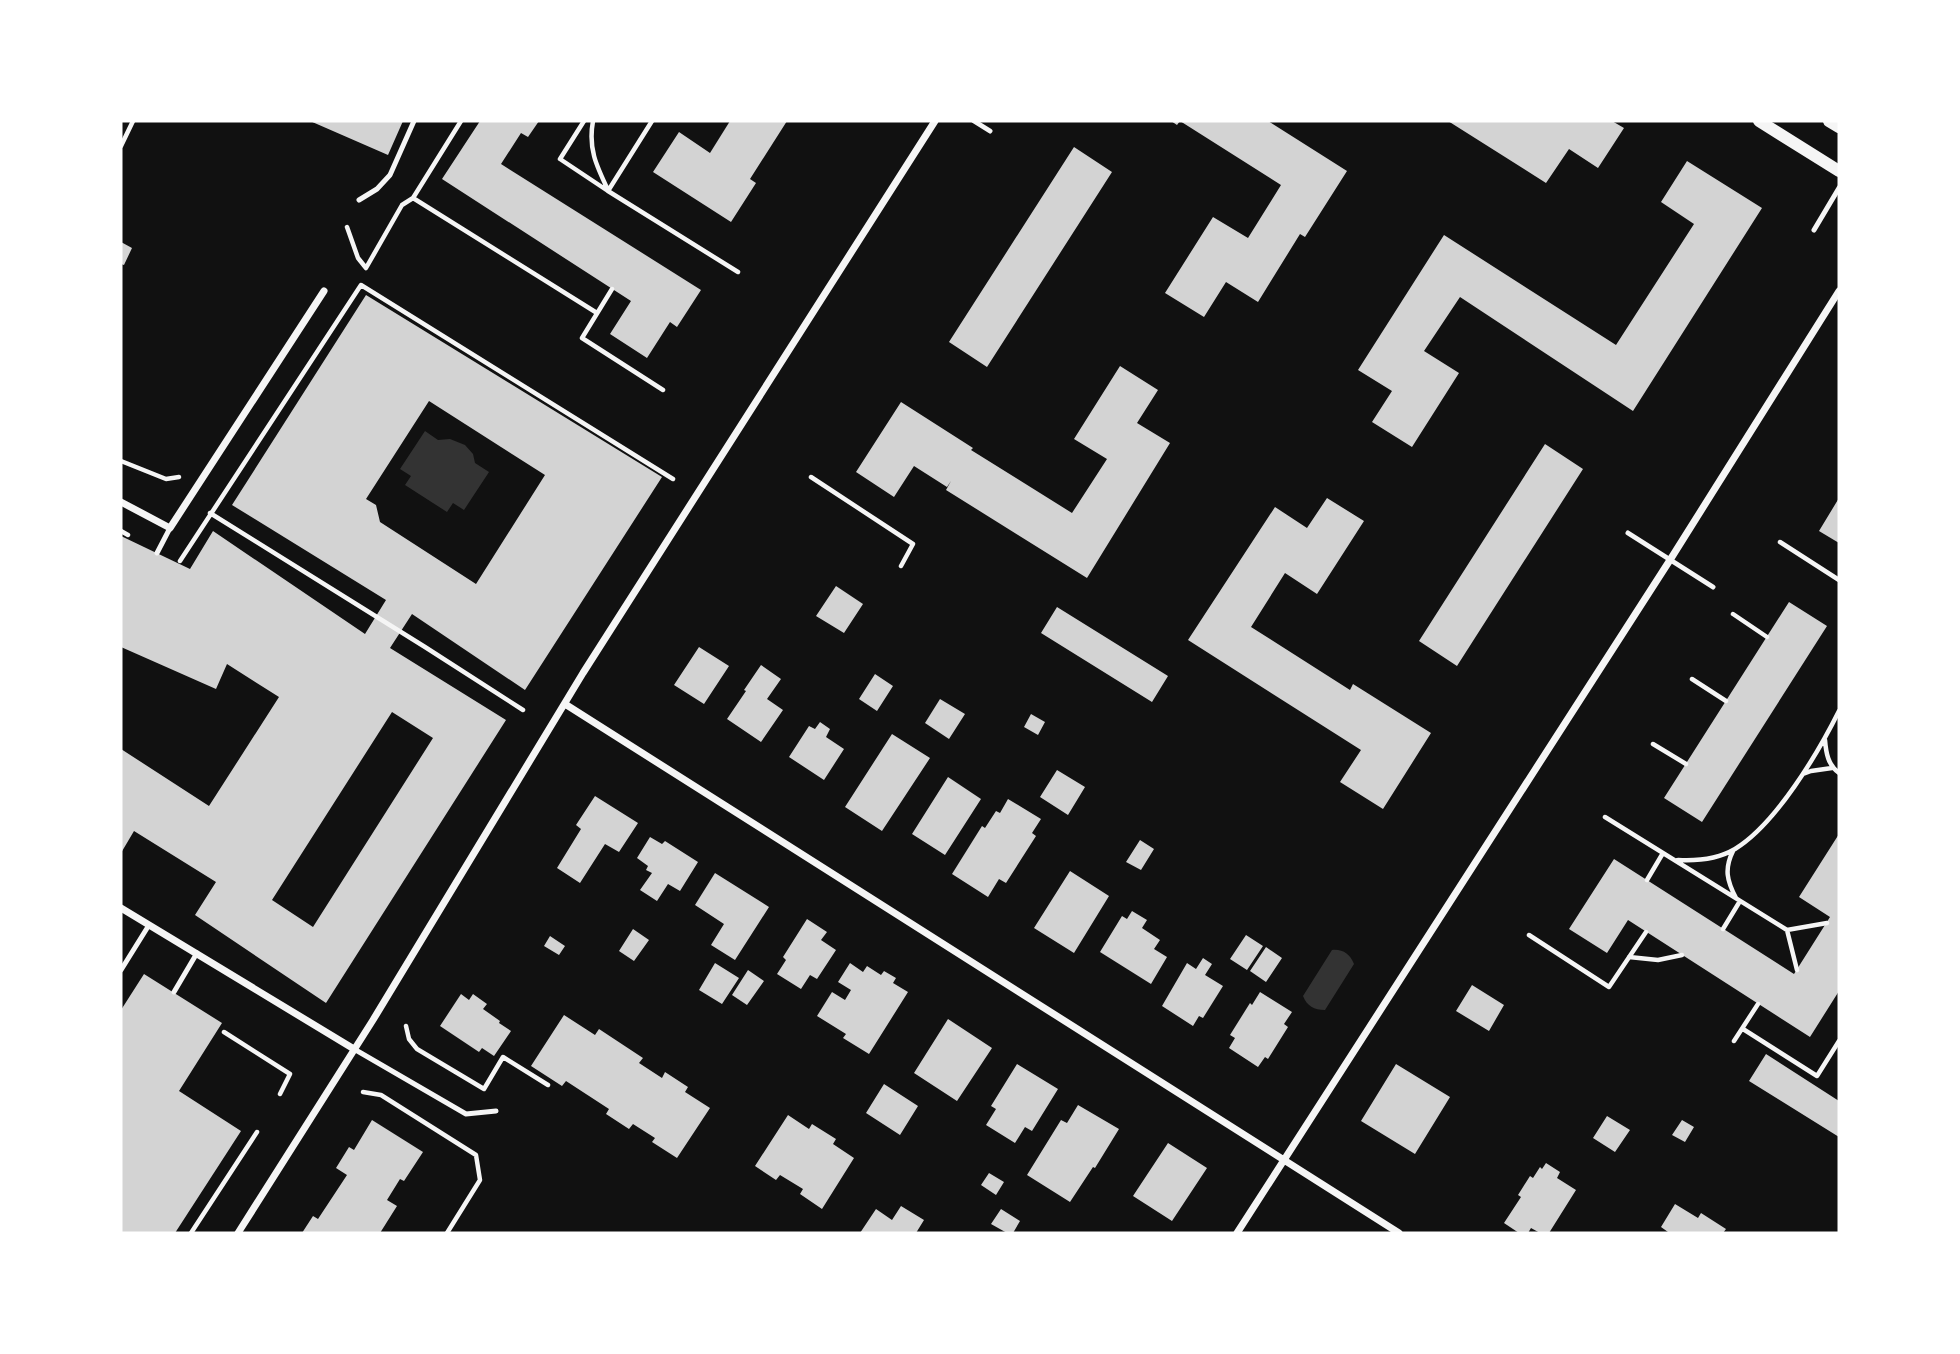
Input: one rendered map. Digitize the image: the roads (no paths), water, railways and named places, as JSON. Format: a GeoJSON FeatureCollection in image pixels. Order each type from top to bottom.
{"type":"FeatureCollection","features":[{"type":"Feature","properties":{"kind":"street"},"geometry":{"type":"LineString","coordinates":[[237,1233],[354,1049],[583,673],[935,121]]}},
{"type":"Feature","properties":{"kind":"street"},"geometry":{"type":"LineString","coordinates":[[1759,121],[1839,171]]}},
{"type":"Feature","properties":{"kind":"street"},"geometry":{"type":"LineString","coordinates":[[1829,121],[1839,127]]}},
{"type":"Feature","properties":{"kind":"street"},"geometry":{"type":"LineString","coordinates":[[121,502],[170,528],[324,291]]}},
{"type":"Feature","properties":{"kind":"street"},"geometry":{"type":"LineString","coordinates":[[1237,1233],[1839,291]]}},
{"type":"Feature","properties":{"kind":"street"},"geometry":{"type":"LineString","coordinates":[[565,704],[1399,1233]]}},
{"type":"Feature","properties":{"kind":"street"},"geometry":{"type":"LineString","coordinates":[[121,908],[354,1049]]}},
{"type":"Feature","properties":{"kind":"lane"},"geometry":{"type":"LineString","coordinates":[[359,200],[377,189],[390,175],[414,121]]}},
{"type":"Feature","properties":{"kind":"lane"},"geometry":{"type":"LineString","coordinates":[[974,121],[990,131]]}},
{"type":"Feature","properties":{"kind":"lane"},"geometry":{"type":"LineString","coordinates":[[1814,230],[1839,188]]}},
{"type":"Feature","properties":{"kind":"lane"},"geometry":{"type":"LineString","coordinates":[[157,553],[170,528]]}},
{"type":"Feature","properties":{"kind":"lane"},"geometry":{"type":"LineString","coordinates":[[1628,533],[1713,587]]}},
{"type":"Feature","properties":{"kind":"lane"},"geometry":{"type":"LineString","coordinates":[[121,970],[149,925]]}},
{"type":"Feature","properties":{"kind":"lane"},"geometry":{"type":"LineString","coordinates":[[174,992],[197,953]]}},
{"type":"Feature","properties":{"kind":"lane"},"geometry":{"type":"LineString","coordinates":[[354,1049],[466,1114],[496,1111]]}}]}
